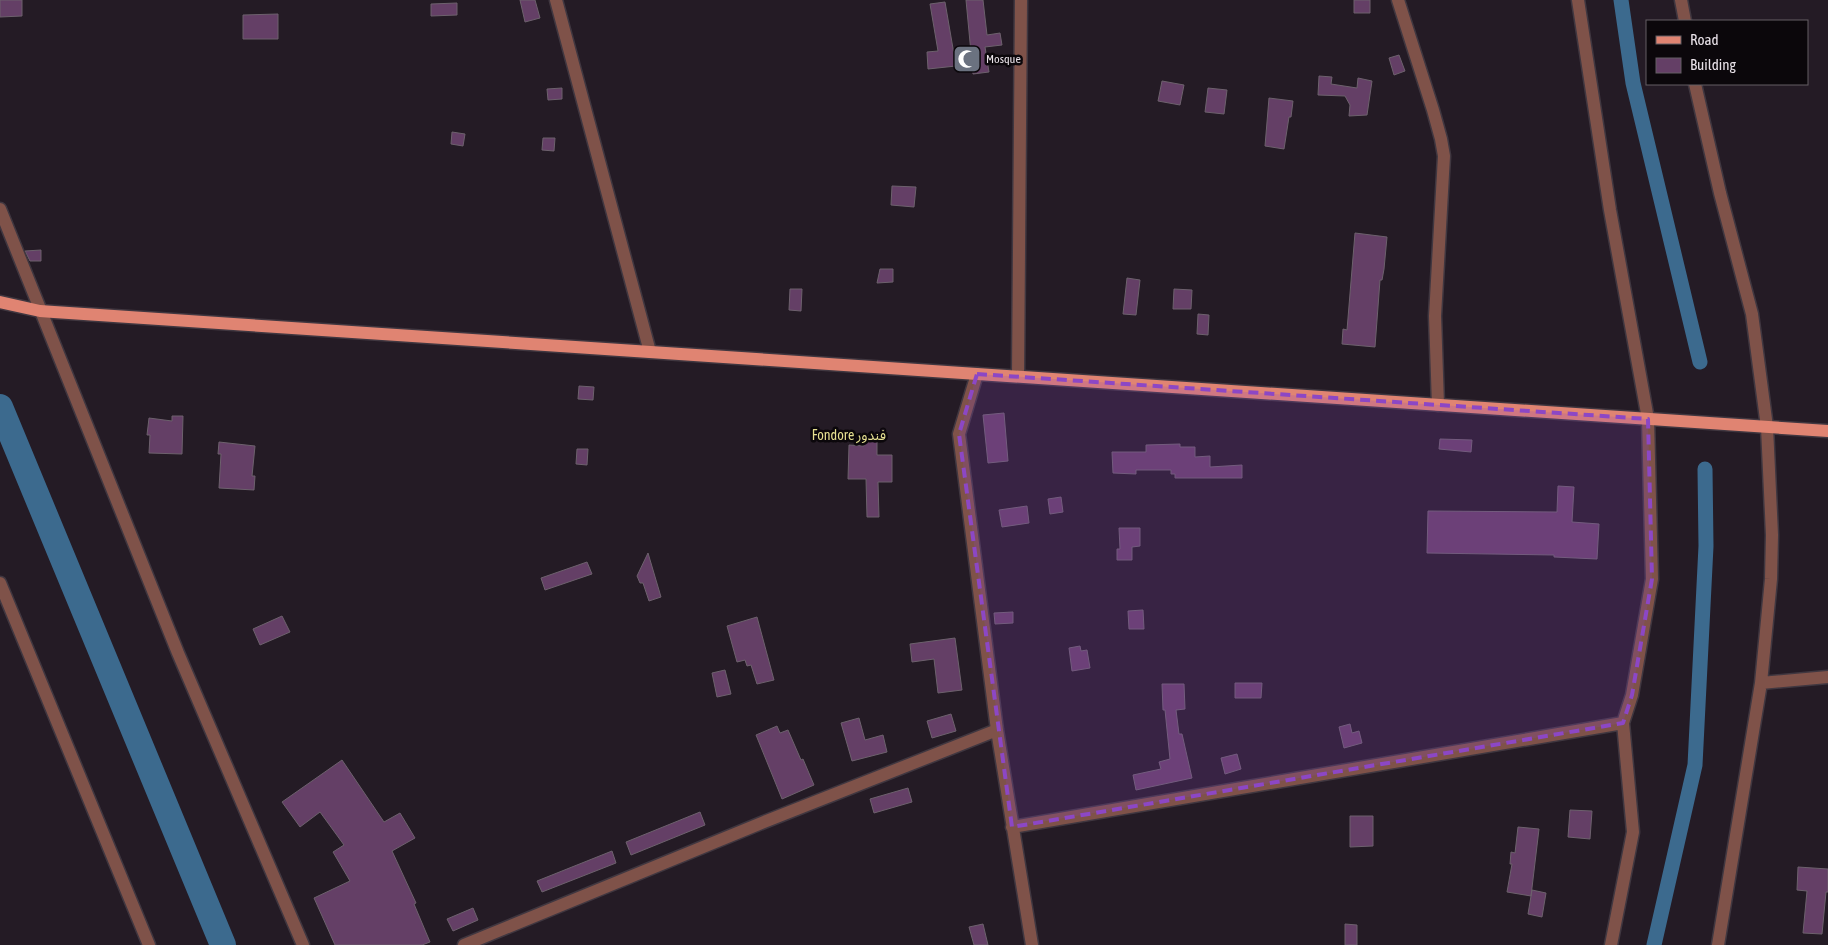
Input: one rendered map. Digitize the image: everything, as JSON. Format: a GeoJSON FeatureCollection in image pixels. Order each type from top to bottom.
{"type":"FeatureCollection","features":[{"type":"Feature","properties":{"kind":"main road"},"geometry":{"type":"LineString","coordinates":[[0,302],[40,311],[1828,431]]}},
{"type":"Feature","properties":{"kind":"street"},"geometry":{"type":"LineString","coordinates":[[556,0],[650,352]]}},
{"type":"Feature","properties":{"kind":"street"},"geometry":{"type":"LineString","coordinates":[[1018,376],[1021,0]]}},
{"type":"Feature","properties":{"kind":"street"},"geometry":{"type":"LineString","coordinates":[[1398,0],[1433,110],[1444,156],[1435,316],[1438,405]]}},
{"type":"Feature","properties":{"kind":"street"},"geometry":{"type":"LineString","coordinates":[[1578,0],[1608,200],[1648,419],[1652,579],[1632,695],[1623,723],[1633,832],[1611,945]]}},
{"type":"Feature","properties":{"kind":"street"},"geometry":{"type":"LineString","coordinates":[[1681,0],[1685,20]]}},
{"type":"Feature","properties":{"kind":"street"},"geometry":{"type":"LineString","coordinates":[[1695,85],[1720,192],[1752,314],[1766,427],[1772,535],[1771,579],[1761,682],[1718,945]]}},
{"type":"Feature","properties":{"kind":"street"},"geometry":{"type":"LineString","coordinates":[[0,209],[178,653],[303,945]]}},
{"type":"Feature","properties":{"kind":"street"},"geometry":{"type":"LineString","coordinates":[[977,374],[959,434],[997,730],[1032,945]]}},
{"type":"Feature","properties":{"kind":"street"},"geometry":{"type":"LineString","coordinates":[[0,584],[149,945]]}},
{"type":"Feature","properties":{"kind":"street"},"geometry":{"type":"LineString","coordinates":[[1761,682],[1828,677]]}},
{"type":"Feature","properties":{"kind":"street"},"geometry":{"type":"LineString","coordinates":[[1012,827],[1623,723]]}},
{"type":"Feature","properties":{"kind":"street"},"geometry":{"type":"LineString","coordinates":[[464,945],[764,822],[997,730]]}},
{"type":"Feature","properties":{"kind":"highlighted area"},"geometry":{"type":"Polygon","coordinates":[[[977,374],[1648,419],[1652,579],[1632,695],[1623,723],[1012,827],[959,434],[977,374]]]}},
{"type":"Feature","properties":{"kind":"building"},"geometry":{"type":"Polygon","coordinates":[[[0,0],[22,0],[22,16],[0,17],[0,0]]]}},
{"type":"Feature","properties":{"kind":"building"},"geometry":{"type":"Polygon","coordinates":[[[520,0],[535,0],[540,18],[525,22],[520,0]]]}},
{"type":"Feature","properties":{"kind":"building"},"geometry":{"type":"Polygon","coordinates":[[[966,0],[983,0],[987,35],[1000,33],[1002,45],[985,47],[989,72],[973,74],[966,0]]]}},
{"type":"Feature","properties":{"kind":"building"},"geometry":{"type":"Polygon","coordinates":[[[1354,0],[1370,0],[1370,13],[1354,13],[1354,0]]]}},
{"type":"Feature","properties":{"kind":"building"},"geometry":{"type":"Polygon","coordinates":[[[945,2],[956,66],[928,69],[927,52],[938,51],[930,4],[945,2]]]}},
{"type":"Feature","properties":{"kind":"building"},"geometry":{"type":"Polygon","coordinates":[[[457,3],[457,15],[431,16],[431,4],[457,3]]]}},
{"type":"Feature","properties":{"kind":"building"},"geometry":{"type":"Polygon","coordinates":[[[278,14],[278,39],[243,39],[243,15],[278,14]]]}},
{"type":"Feature","properties":{"kind":"building"},"geometry":{"type":"Polygon","coordinates":[[[1399,55],[1405,71],[1394,75],[1389,58],[1399,55]]]}},
{"type":"Feature","properties":{"kind":"building"},"geometry":{"type":"Polygon","coordinates":[[[1319,76],[1332,77],[1331,84],[1357,88],[1358,78],[1372,81],[1367,115],[1349,116],[1350,105],[1345,96],[1318,95],[1319,76]]]}},
{"type":"Feature","properties":{"kind":"building"},"geometry":{"type":"Polygon","coordinates":[[[1162,81],[1184,85],[1180,105],[1158,101],[1162,81]]]}},
{"type":"Feature","properties":{"kind":"building"},"geometry":{"type":"Polygon","coordinates":[[[562,88],[562,99],[548,100],[547,89],[562,88]]]}},
{"type":"Feature","properties":{"kind":"building"},"geometry":{"type":"Polygon","coordinates":[[[1208,88],[1227,90],[1224,114],[1205,112],[1208,88]]]}},
{"type":"Feature","properties":{"kind":"building"},"geometry":{"type":"Polygon","coordinates":[[[1269,98],[1293,101],[1284,149],[1265,146],[1269,98]]]}},
{"type":"Feature","properties":{"kind":"building"},"geometry":{"type":"Polygon","coordinates":[[[452,132],[465,134],[463,146],[451,144],[452,132]]]}},
{"type":"Feature","properties":{"kind":"building"},"geometry":{"type":"Polygon","coordinates":[[[543,138],[555,138],[554,151],[542,150],[543,138]]]}},
{"type":"Feature","properties":{"kind":"building"},"geometry":{"type":"Polygon","coordinates":[[[892,186],[916,187],[914,207],[891,205],[892,186]]]}},
{"type":"Feature","properties":{"kind":"building"},"geometry":{"type":"Polygon","coordinates":[[[1355,233],[1387,237],[1384,269],[1382,280],[1380,280],[1375,347],[1342,344],[1343,329],[1347,330],[1355,233]]]}},
{"type":"Feature","properties":{"kind":"building"},"geometry":{"type":"Polygon","coordinates":[[[41,250],[41,261],[30,261],[25,251],[41,250]]]}},
{"type":"Feature","properties":{"kind":"building"},"geometry":{"type":"Polygon","coordinates":[[[880,269],[893,269],[893,282],[877,283],[880,269]]]}},
{"type":"Feature","properties":{"kind":"building"},"geometry":{"type":"Polygon","coordinates":[[[1127,278],[1140,280],[1136,315],[1123,314],[1127,278]]]}},
{"type":"Feature","properties":{"kind":"building"},"geometry":{"type":"Polygon","coordinates":[[[790,289],[802,289],[801,311],[789,310],[790,289]]]}},
{"type":"Feature","properties":{"kind":"building"},"geometry":{"type":"Polygon","coordinates":[[[1174,289],[1192,290],[1191,309],[1173,309],[1174,289]]]}},
{"type":"Feature","properties":{"kind":"building"},"geometry":{"type":"Polygon","coordinates":[[[1198,314],[1209,315],[1208,335],[1197,334],[1198,314]]]}},
{"type":"Feature","properties":{"kind":"building"},"geometry":{"type":"Polygon","coordinates":[[[579,386],[594,387],[593,400],[578,399],[579,386]]]}},
{"type":"Feature","properties":{"kind":"building"},"geometry":{"type":"Polygon","coordinates":[[[1004,413],[1008,461],[988,463],[983,415],[1004,413]]]}},
{"type":"Feature","properties":{"kind":"building"},"geometry":{"type":"Polygon","coordinates":[[[172,416],[183,416],[182,454],[149,453],[150,435],[147,435],[149,418],[172,421],[172,416]]]}},
{"type":"Feature","properties":{"kind":"building"},"geometry":{"type":"Polygon","coordinates":[[[877,435],[877,455],[892,455],[892,482],[878,482],[879,517],[867,517],[866,479],[848,479],[849,445],[864,446],[864,436],[877,435]]]}},
{"type":"Feature","properties":{"kind":"building"},"geometry":{"type":"Polygon","coordinates":[[[1440,439],[1472,440],[1471,452],[1439,449],[1440,439]]]}},
{"type":"Feature","properties":{"kind":"building"},"geometry":{"type":"Polygon","coordinates":[[[219,442],[255,446],[252,476],[255,476],[254,490],[219,488],[221,454],[218,454],[219,442]]]}},
{"type":"Feature","properties":{"kind":"building"},"geometry":{"type":"Polygon","coordinates":[[[1180,444],[1180,447],[1195,447],[1195,457],[1210,456],[1210,467],[1242,465],[1242,478],[1175,478],[1175,474],[1171,474],[1171,470],[1136,470],[1136,474],[1113,473],[1112,452],[1146,452],[1146,445],[1180,444]]]}},
{"type":"Feature","properties":{"kind":"building"},"geometry":{"type":"Polygon","coordinates":[[[577,449],[588,449],[587,465],[576,464],[577,449]]]}},
{"type":"Feature","properties":{"kind":"building"},"geometry":{"type":"Polygon","coordinates":[[[1558,486],[1574,487],[1572,522],[1599,524],[1597,559],[1554,557],[1554,555],[1427,553],[1428,511],[1557,512],[1558,486]]]}},
{"type":"Feature","properties":{"kind":"building"},"geometry":{"type":"Polygon","coordinates":[[[1061,497],[1063,512],[1050,514],[1048,499],[1061,497]]]}},
{"type":"Feature","properties":{"kind":"building"},"geometry":{"type":"Polygon","coordinates":[[[1027,506],[1029,523],[1002,527],[999,510],[1027,506]]]}},
{"type":"Feature","properties":{"kind":"building"},"geometry":{"type":"Polygon","coordinates":[[[1119,528],[1140,528],[1140,546],[1132,547],[1132,560],[1117,560],[1117,549],[1120,549],[1119,528]]]}},
{"type":"Feature","properties":{"kind":"building"},"geometry":{"type":"Polygon","coordinates":[[[648,553],[661,597],[649,601],[643,583],[640,583],[637,576],[648,553]]]}},
{"type":"Feature","properties":{"kind":"building"},"geometry":{"type":"Polygon","coordinates":[[[587,562],[592,574],[545,590],[541,578],[587,562]]]}},
{"type":"Feature","properties":{"kind":"building"},"geometry":{"type":"Polygon","coordinates":[[[1143,610],[1144,629],[1129,629],[1128,611],[1143,610]]]}},
{"type":"Feature","properties":{"kind":"building"},"geometry":{"type":"Polygon","coordinates":[[[1013,612],[1013,623],[995,624],[994,613],[1013,612]]]}},
{"type":"Feature","properties":{"kind":"building"},"geometry":{"type":"Polygon","coordinates":[[[282,616],[290,632],[260,645],[253,629],[282,616]]]}},
{"type":"Feature","properties":{"kind":"building"},"geometry":{"type":"Polygon","coordinates":[[[757,617],[774,680],[757,684],[751,665],[747,666],[745,660],[737,662],[727,626],[757,617]]]}},
{"type":"Feature","properties":{"kind":"building"},"geometry":{"type":"Polygon","coordinates":[[[955,638],[962,690],[938,693],[934,659],[912,662],[910,644],[955,638]]]}},
{"type":"Feature","properties":{"kind":"building"},"geometry":{"type":"Polygon","coordinates":[[[1080,646],[1081,651],[1087,650],[1090,668],[1072,671],[1069,648],[1080,646]]]}},
{"type":"Feature","properties":{"kind":"building"},"geometry":{"type":"Polygon","coordinates":[[[725,670],[731,694],[717,697],[712,673],[725,670]]]}},
{"type":"Feature","properties":{"kind":"building"},"geometry":{"type":"Polygon","coordinates":[[[1235,683],[1262,683],[1261,698],[1235,698],[1235,683]]]}},
{"type":"Feature","properties":{"kind":"building"},"geometry":{"type":"Polygon","coordinates":[[[1162,684],[1184,684],[1185,709],[1176,710],[1179,734],[1182,734],[1192,778],[1136,790],[1133,775],[1161,769],[1159,762],[1170,759],[1165,710],[1163,710],[1162,684]]]}},
{"type":"Feature","properties":{"kind":"building"},"geometry":{"type":"Polygon","coordinates":[[[951,714],[956,731],[932,738],[927,721],[951,714]]]}},
{"type":"Feature","properties":{"kind":"building"},"geometry":{"type":"Polygon","coordinates":[[[859,718],[865,740],[883,735],[887,752],[852,761],[841,723],[859,718]]]}},
{"type":"Feature","properties":{"kind":"building"},"geometry":{"type":"Polygon","coordinates":[[[1350,724],[1352,733],[1359,731],[1362,743],[1344,748],[1339,727],[1350,724]]]}},
{"type":"Feature","properties":{"kind":"building"},"geometry":{"type":"Polygon","coordinates":[[[777,726],[780,733],[788,730],[814,785],[782,799],[756,735],[777,726]]]}},
{"type":"Feature","properties":{"kind":"building"},"geometry":{"type":"Polygon","coordinates":[[[1237,754],[1241,769],[1225,774],[1221,758],[1237,754]]]}},
{"type":"Feature","properties":{"kind":"building"},"geometry":{"type":"Polygon","coordinates":[[[342,760],[384,822],[400,813],[415,838],[392,851],[416,903],[414,904],[430,942],[422,945],[335,945],[314,898],[350,881],[333,852],[344,845],[320,812],[300,827],[282,802],[342,760]]]}},
{"type":"Feature","properties":{"kind":"building"},"geometry":{"type":"Polygon","coordinates":[[[908,788],[912,802],[874,813],[870,799],[908,788]]]}},
{"type":"Feature","properties":{"kind":"building"},"geometry":{"type":"Polygon","coordinates":[[[1570,810],[1592,811],[1590,839],[1568,837],[1570,810]]]}},
{"type":"Feature","properties":{"kind":"building"},"geometry":{"type":"Polygon","coordinates":[[[700,812],[705,825],[631,855],[626,842],[700,812]]]}},
{"type":"Feature","properties":{"kind":"building"},"geometry":{"type":"Polygon","coordinates":[[[1350,816],[1373,816],[1373,846],[1350,847],[1350,816]]]}},
{"type":"Feature","properties":{"kind":"building"},"geometry":{"type":"Polygon","coordinates":[[[1518,827],[1539,829],[1531,896],[1507,892],[1512,864],[1510,864],[1511,852],[1515,853],[1518,827]]]}},
{"type":"Feature","properties":{"kind":"building"},"geometry":{"type":"Polygon","coordinates":[[[612,851],[616,863],[542,892],[537,881],[612,851]]]}},
{"type":"Feature","properties":{"kind":"building"},"geometry":{"type":"Polygon","coordinates":[[[1798,867],[1828,869],[1828,892],[1826,892],[1822,934],[1803,933],[1807,891],[1797,890],[1798,867]]]}},
{"type":"Feature","properties":{"kind":"building"},"geometry":{"type":"Polygon","coordinates":[[[1532,890],[1546,893],[1542,917],[1528,914],[1532,890]]]}},
{"type":"Feature","properties":{"kind":"building"},"geometry":{"type":"Polygon","coordinates":[[[473,908],[478,920],[453,931],[447,919],[473,908]]]}},
{"type":"Feature","properties":{"kind":"building"},"geometry":{"type":"Polygon","coordinates":[[[983,924],[988,945],[974,945],[969,927],[983,924]]]}},
{"type":"Feature","properties":{"kind":"building"},"geometry":{"type":"Polygon","coordinates":[[[1345,924],[1357,925],[1357,945],[1345,945],[1345,924]]]}},
{"type":"Feature","properties":{"kind":"waterway"},"geometry":{"type":"LineString","coordinates":[[1621,0],[1633,83],[1700,362]]}},
{"type":"Feature","properties":{"kind":"waterway"},"geometry":{"type":"LineString","coordinates":[[0,407],[223,945]]}},
{"type":"Feature","properties":{"kind":"waterway"},"geometry":{"type":"LineString","coordinates":[[1654,945],[1695,765],[1706,546],[1705,469]]}},
{"type":"Feature","properties":{"kind":"place","name":"Mosque"},"geometry":{"type":"Point","coordinates":[967,59]}},
{"type":"Feature","properties":{"kind":"district","name":"Fondore فندور"},"geometry":{"type":"Point","coordinates":[849,435]}}]}
